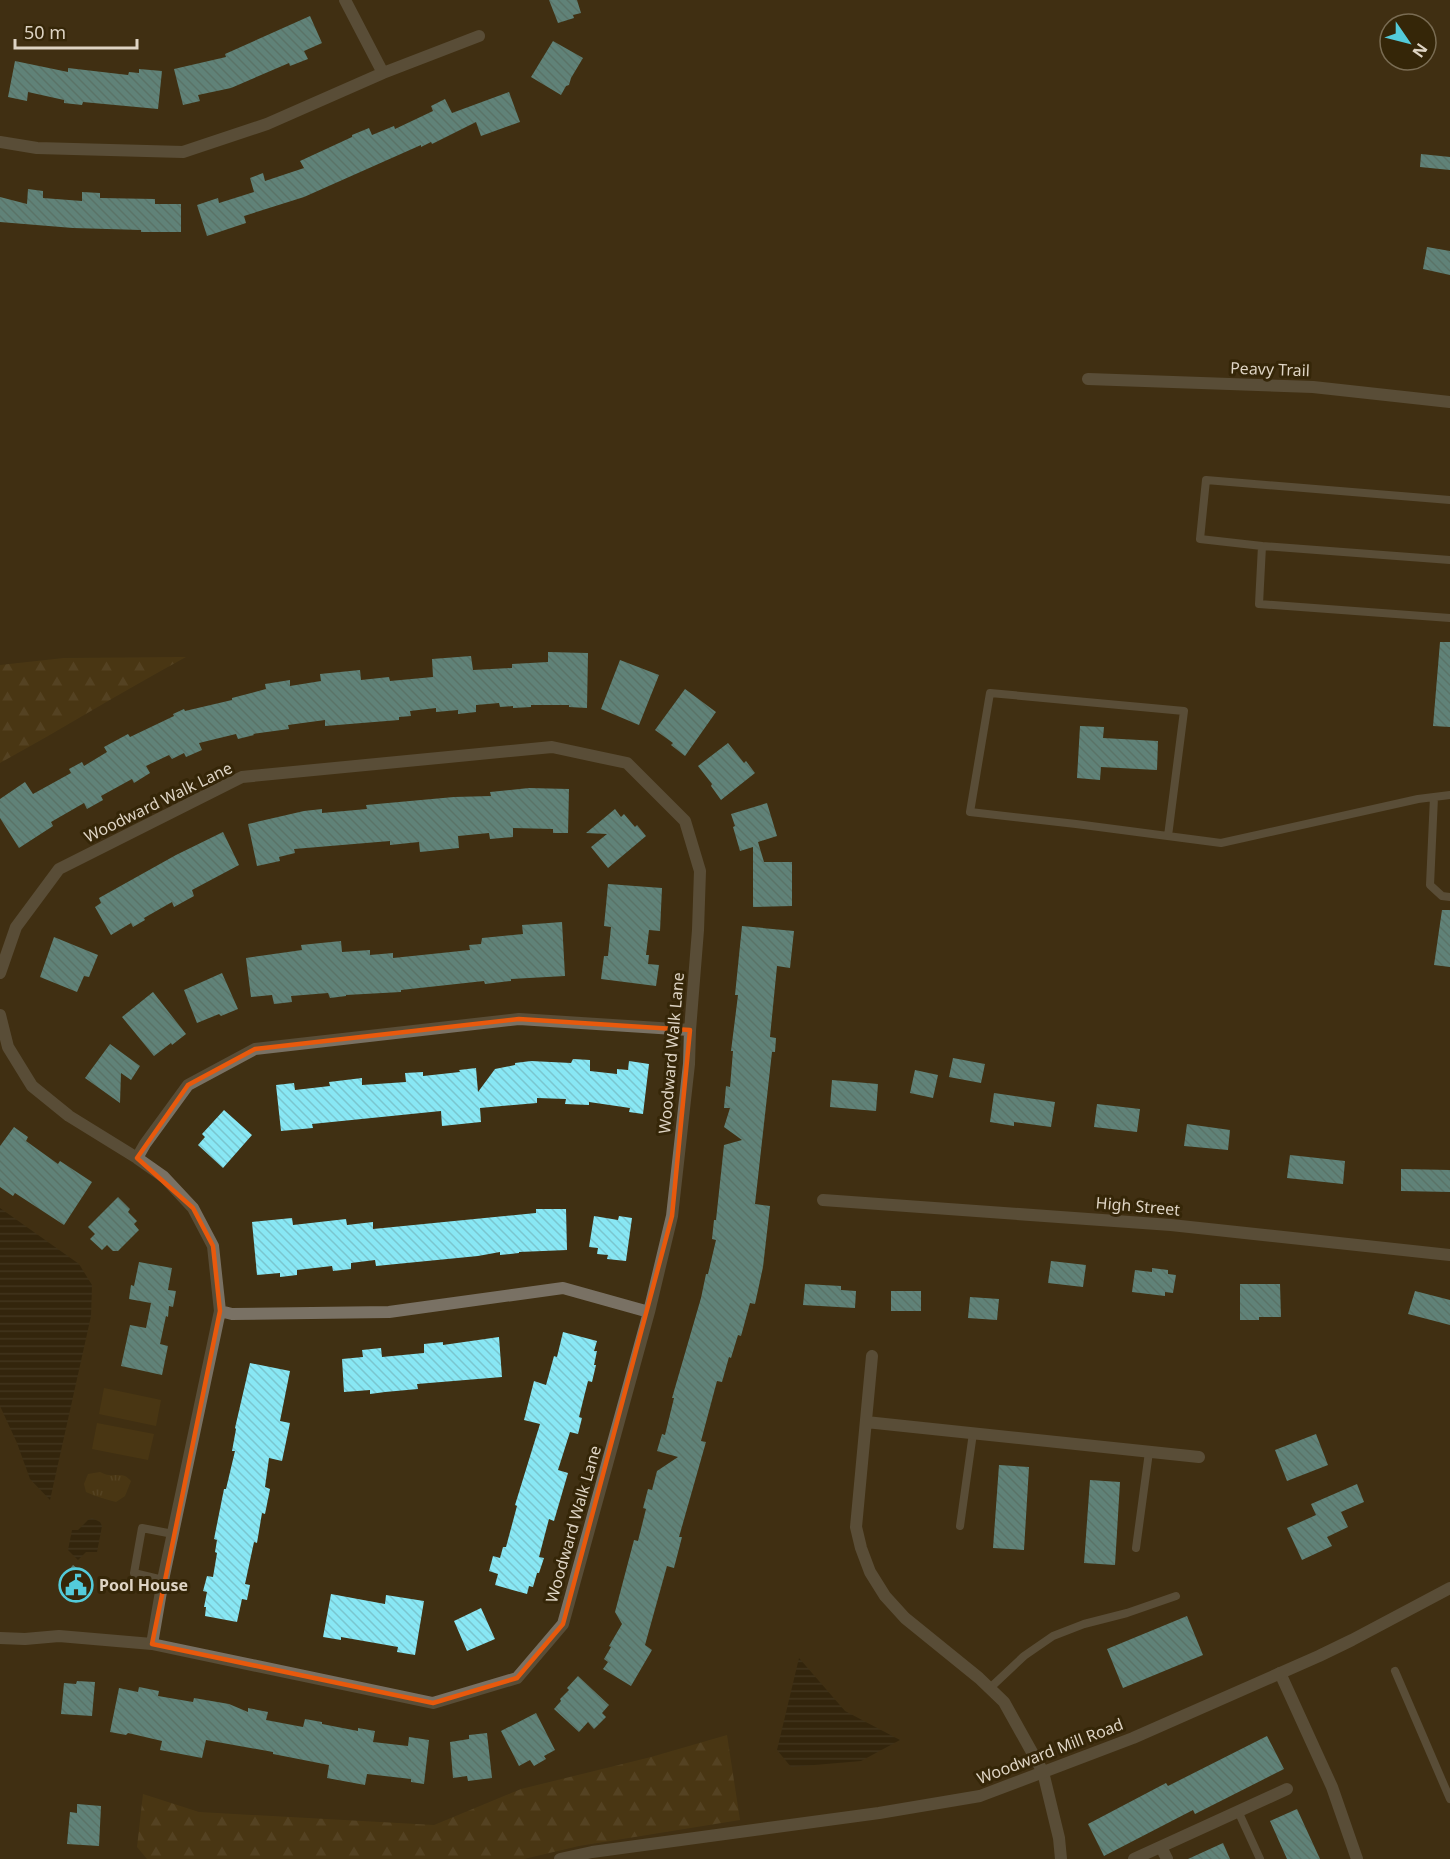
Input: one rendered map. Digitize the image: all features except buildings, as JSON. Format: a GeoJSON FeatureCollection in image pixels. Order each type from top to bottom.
{"type":"FeatureCollection","features":[{"type":"Feature","properties":{"kind":"street"},"geometry":{"type":"LineString","coordinates":[[345,0],[383,73]]}},
{"type":"Feature","properties":{"kind":"street"},"geometry":{"type":"LineString","coordinates":[[0,142],[37,147],[183,152],[267,124],[383,73],[478,36]]}},
{"type":"Feature","properties":{"kind":"street","name":"Peavy Trail"},"geometry":{"type":"LineString","coordinates":[[1088,379],[1313,387],[1450,402]]}},
{"type":"Feature","properties":{"kind":"street","name":"Woodward Walk Lane"},"geometry":{"type":"LineString","coordinates":[[0,972],[16,927],[59,869],[242,777],[552,747],[627,763],[685,821],[700,871],[689,1064],[672,1216],[649,1312],[563,1624],[517,1678],[432,1703],[152,1644],[59,1635],[25,1639],[0,1638]]}},
{"type":"Feature","properties":{"kind":"street"},"geometry":{"type":"LineString","coordinates":[[0,1015],[8,1047],[32,1086],[69,1116],[164,1177],[193,1208],[213,1246],[220,1311],[163,1580],[152,1644]]}},
{"type":"Feature","properties":{"kind":"street"},"geometry":{"type":"LineString","coordinates":[[137,1158],[188,1085],[255,1049],[519,1019],[690,1030]]}},
{"type":"Feature","properties":{"kind":"street","name":"High Street"},"geometry":{"type":"LineString","coordinates":[[823,1200],[1171,1225],[1450,1255]]}},
{"type":"Feature","properties":{"kind":"street"},"geometry":{"type":"LineString","coordinates":[[220,1311],[232,1314],[388,1312],[564,1288],[649,1312]]}},
{"type":"Feature","properties":{"kind":"street"},"geometry":{"type":"LineString","coordinates":[[872,1356],[856,1527],[870,1572],[885,1596],[905,1618],[979,1677],[1004,1701],[1043,1772],[1059,1838],[1061,1859]]}},
{"type":"Feature","properties":{"kind":"street"},"geometry":{"type":"LineString","coordinates":[[866,1422],[1199,1457]]}},
{"type":"Feature","properties":{"kind":"street","name":"Woodward Mill Road"},"geometry":{"type":"LineString","coordinates":[[560,1859],[592,1852],[879,1813],[980,1796],[1132,1738],[1280,1673],[1352,1640],[1450,1588]]}},
{"type":"Feature","properties":{"kind":"street"},"geometry":{"type":"LineString","coordinates":[[1280,1673],[1332,1787],[1357,1859]]}},
{"type":"Feature","properties":{"kind":"street"},"geometry":{"type":"LineString","coordinates":[[1134,1859],[1287,1789]]}},
{"type":"Feature","properties":{"kind":"street"},"geometry":{"type":"LineString","coordinates":[[1161,1847],[1167,1859]]}},
{"type":"Feature","properties":{"kind":"lane"},"geometry":{"type":"LineString","coordinates":[[1450,500],[1206,480],[1200,539],[1450,560]]}},
{"type":"Feature","properties":{"kind":"lane"},"geometry":{"type":"LineString","coordinates":[[1262,546],[1259,604],[1450,618]]}},
{"type":"Feature","properties":{"kind":"lane"},"geometry":{"type":"LineString","coordinates":[[1168,836],[1184,711],[990,693],[970,812],[1221,843],[1450,795]]}},
{"type":"Feature","properties":{"kind":"lane"},"geometry":{"type":"LineString","coordinates":[[1434,797],[1430,885],[1442,896],[1450,897]]}},
{"type":"Feature","properties":{"kind":"lane"},"geometry":{"type":"LineString","coordinates":[[960,1526],[973,1433]]}},
{"type":"Feature","properties":{"kind":"lane"},"geometry":{"type":"LineString","coordinates":[[1136,1548],[1149,1452]]}},
{"type":"Feature","properties":{"kind":"lane"},"geometry":{"type":"LineString","coordinates":[[163,1580],[134,1573],[142,1528],[173,1534]]}},
{"type":"Feature","properties":{"kind":"lane"},"geometry":{"type":"LineString","coordinates":[[990,1688],[1024,1656],[1053,1635],[1176,1596]]}},
{"type":"Feature","properties":{"kind":"lane"},"geometry":{"type":"LineString","coordinates":[[1395,1671],[1450,1799]]}},
{"type":"Feature","properties":{"kind":"lane"},"geometry":{"type":"LineString","coordinates":[[1238,1811],[1260,1859]]}},
{"type":"Feature","properties":{"kind":"highlighted area"},"geometry":{"type":"Polygon","coordinates":[[[519,1019],[690,1030],[672,1216],[563,1624],[517,1678],[433,1703],[152,1644],[220,1311],[213,1246],[193,1208],[137,1158],[188,1085],[255,1049],[519,1019]]]}},
{"type":"Feature","properties":{"kind":"green space"},"geometry":{"type":"Polygon","coordinates":[[[186,657],[0,763],[0,665],[64,658],[186,657]]]}},
{"type":"Feature","properties":{"kind":"green space"},"geometry":{"type":"Polygon","coordinates":[[[104,1388],[161,1400],[156,1426],[99,1414],[104,1388]]]}},
{"type":"Feature","properties":{"kind":"green space"},"geometry":{"type":"Polygon","coordinates":[[[97,1423],[154,1434],[148,1460],[92,1449],[97,1423]]]}},
{"type":"Feature","properties":{"kind":"green space"},"geometry":{"type":"Polygon","coordinates":[[[100,1472],[108,1475],[123,1475],[128,1478],[131,1481],[125,1496],[116,1502],[86,1492],[84,1484],[88,1474],[100,1472]]]}},
{"type":"Feature","properties":{"kind":"green space"},"geometry":{"type":"Polygon","coordinates":[[[727,1735],[740,1820],[579,1846],[524,1859],[147,1859],[137,1847],[143,1794],[199,1812],[434,1825],[521,1789],[651,1757],[727,1735]]]}},
{"type":"Feature","properties":{"kind":"shaded area"},"geometry":{"type":"Polygon","coordinates":[[[0,1208],[79,1264],[92,1285],[91,1316],[50,1500],[30,1479],[0,1406],[0,1208]]]}},
{"type":"Feature","properties":{"kind":"shaded area"},"geometry":{"type":"Polygon","coordinates":[[[92,1518],[100,1522],[102,1526],[97,1552],[86,1552],[78,1560],[68,1550],[72,1530],[78,1530],[92,1518]]]}},
{"type":"Feature","properties":{"kind":"shaded area"},"geometry":{"type":"Polygon","coordinates":[[[799,1658],[845,1711],[900,1740],[861,1761],[791,1767],[777,1750],[799,1658]]]}},
{"type":"Feature","properties":{"kind":"place","name":"Pool House"},"geometry":{"type":"Point","coordinates":[76,1585]}}]}
